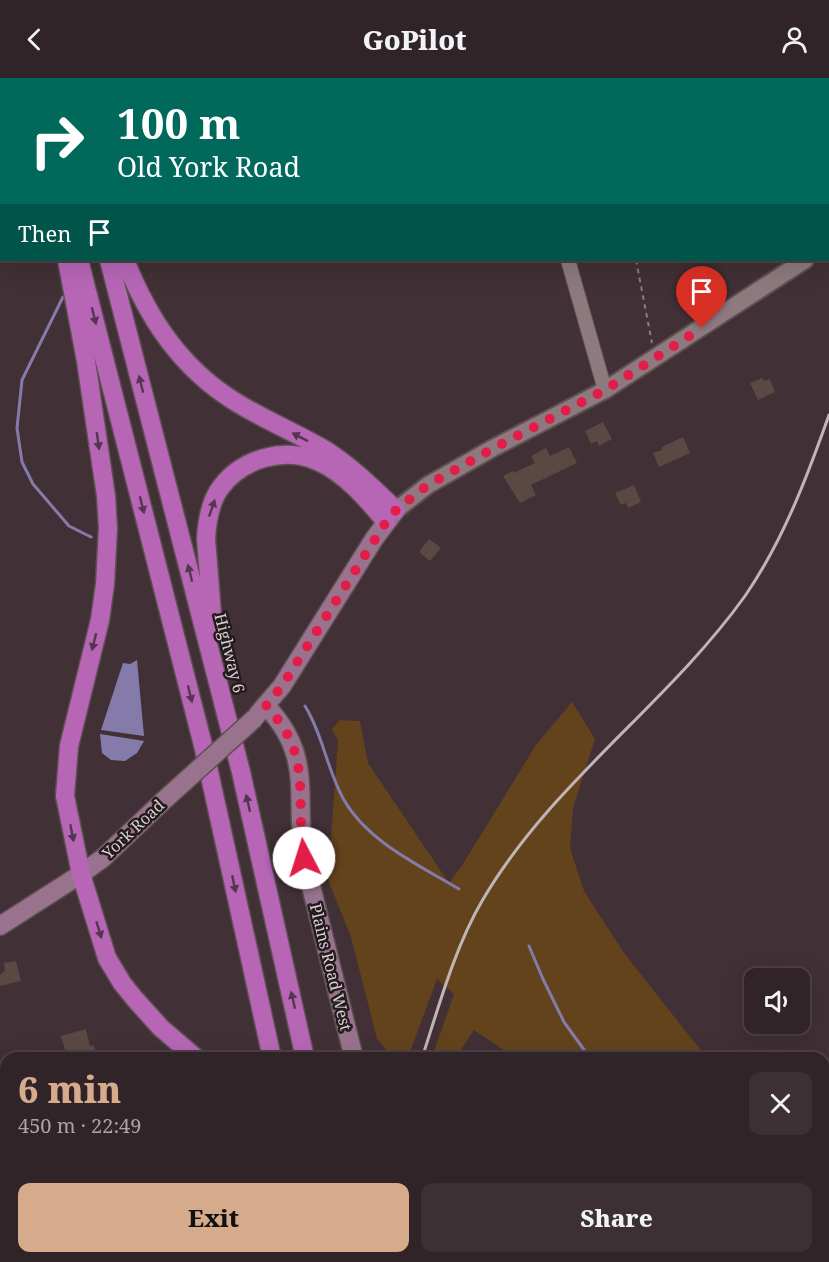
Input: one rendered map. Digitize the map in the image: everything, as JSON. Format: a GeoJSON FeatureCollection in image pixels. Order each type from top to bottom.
{"type":"FeatureCollection","features":[{"type":"Feature","properties":{"kind":"highway"},"geometry":{"type":"LineString","coordinates":[[67,261],[86,361],[108,528],[105,585],[100,620],[69,746],[65,796],[81,874],[107,958],[122,983],[161,1028],[189,1052]]}},
{"type":"Feature","properties":{"kind":"highway"},"geometry":{"type":"LineString","coordinates":[[80,261],[204,749],[271,1052]]}},
{"type":"Feature","properties":{"kind":"highway","name":"Highway 6"},"geometry":{"type":"LineString","coordinates":[[109,261],[241,772],[304,1052]]}},
{"type":"Feature","properties":{"kind":"highway"},"geometry":{"type":"LineString","coordinates":[[125,261],[157,327],[173,350],[192,369],[234,401],[326,450],[352,469],[391,516]]}},
{"type":"Feature","properties":{"kind":"highway"},"geometry":{"type":"LineString","coordinates":[[241,772],[212,620],[209,587],[207,525],[212,505],[221,487],[250,462],[267,457],[299,456],[328,467],[391,516]]}},
{"type":"Feature","properties":{"kind":"main road","name":"York Road"},"geometry":{"type":"LineString","coordinates":[[0,926],[103,858],[260,712],[282,686],[391,516]]}},
{"type":"Feature","properties":{"kind":"main road","name":"Plains Road West"},"geometry":{"type":"LineString","coordinates":[[260,712],[282,727],[299,765],[304,858],[352,1052]]}},
{"type":"Feature","properties":{"kind":"street"},"geometry":{"type":"LineString","coordinates":[[568,261],[605,390]]}},
{"type":"Feature","properties":{"kind":"street"},"geometry":{"type":"LineString","coordinates":[[391,516],[428,485],[605,390],[803,261]]}},
{"type":"Feature","properties":{"kind":"path"},"geometry":{"type":"LineString","coordinates":[[636,261],[649,331],[657,357]]}},
{"type":"Feature","properties":{"kind":"shaded area"},"geometry":{"type":"Polygon","coordinates":[[[137,660],[144,736],[101,730],[123,663],[130,664],[137,660]]]}},
{"type":"Feature","properties":{"kind":"shaded area"},"geometry":{"type":"Polygon","coordinates":[[[572,702],[595,739],[573,808],[570,848],[584,891],[624,953],[702,1052],[507,1052],[474,1030],[459,1052],[434,1052],[454,994],[437,979],[410,1052],[388,1052],[377,1039],[351,937],[328,880],[338,741],[332,729],[340,720],[360,721],[368,763],[449,883],[536,745],[572,702]]]}},
{"type":"Feature","properties":{"kind":"shaded area"},"geometry":{"type":"Polygon","coordinates":[[[100,734],[144,741],[137,753],[125,761],[111,760],[102,753],[100,734]]]}},
{"type":"Feature","properties":{"kind":"building"},"geometry":{"type":"Polygon","coordinates":[[[762,378],[764,381],[770,379],[775,392],[758,400],[750,383],[762,378]]]}},
{"type":"Feature","properties":{"kind":"building"},"geometry":{"type":"Polygon","coordinates":[[[603,422],[612,439],[599,446],[597,441],[591,444],[585,431],[603,422]]]}},
{"type":"Feature","properties":{"kind":"building"},"geometry":{"type":"Polygon","coordinates":[[[683,437],[690,453],[659,467],[653,453],[683,437]]]}},
{"type":"Feature","properties":{"kind":"building"},"geometry":{"type":"Polygon","coordinates":[[[569,447],[577,463],[531,485],[536,495],[520,503],[503,476],[535,463],[531,456],[546,448],[550,456],[569,447]]]}},
{"type":"Feature","properties":{"kind":"building"},"geometry":{"type":"Polygon","coordinates":[[[634,485],[641,502],[628,508],[626,503],[621,505],[615,493],[634,485]]]}},
{"type":"Feature","properties":{"kind":"building"},"geometry":{"type":"Polygon","coordinates":[[[429,539],[441,548],[430,561],[419,552],[429,539]]]}},
{"type":"Feature","properties":{"kind":"building"},"geometry":{"type":"Polygon","coordinates":[[[16,961],[21,981],[0,986],[0,975],[5,970],[4,963],[16,961]]]}},
{"type":"Feature","properties":{"kind":"building"},"geometry":{"type":"Polygon","coordinates":[[[86,1029],[90,1046],[94,1045],[95,1052],[65,1052],[61,1036],[86,1029]]]}},
{"type":"Feature","properties":{"kind":"waterway"},"geometry":{"type":"LineString","coordinates":[[63,297],[22,380],[17,428],[22,462],[33,484],[69,526],[91,537]]}},
{"type":"Feature","properties":{"kind":"waterway"},"geometry":{"type":"LineString","coordinates":[[305,706],[338,789],[354,815],[380,840],[459,889]]}},
{"type":"Feature","properties":{"kind":"waterway"},"geometry":{"type":"LineString","coordinates":[[529,946],[564,1022],[586,1052]]}},
{"type":"Feature","properties":{"kind":"railway"},"geometry":{"type":"LineString","coordinates":[[424,1052],[456,957],[482,901],[510,859],[541,819],[681,673],[745,596],[782,531],[803,485],[829,415]]}},
{"type":"Feature","properties":{"kind":"route"},"geometry":{"type":"LineString","coordinates":[[304,858],[299,765],[282,727],[266,706],[282,686],[386,522],[396,510],[428,485],[605,390],[702,328]]}}]}
